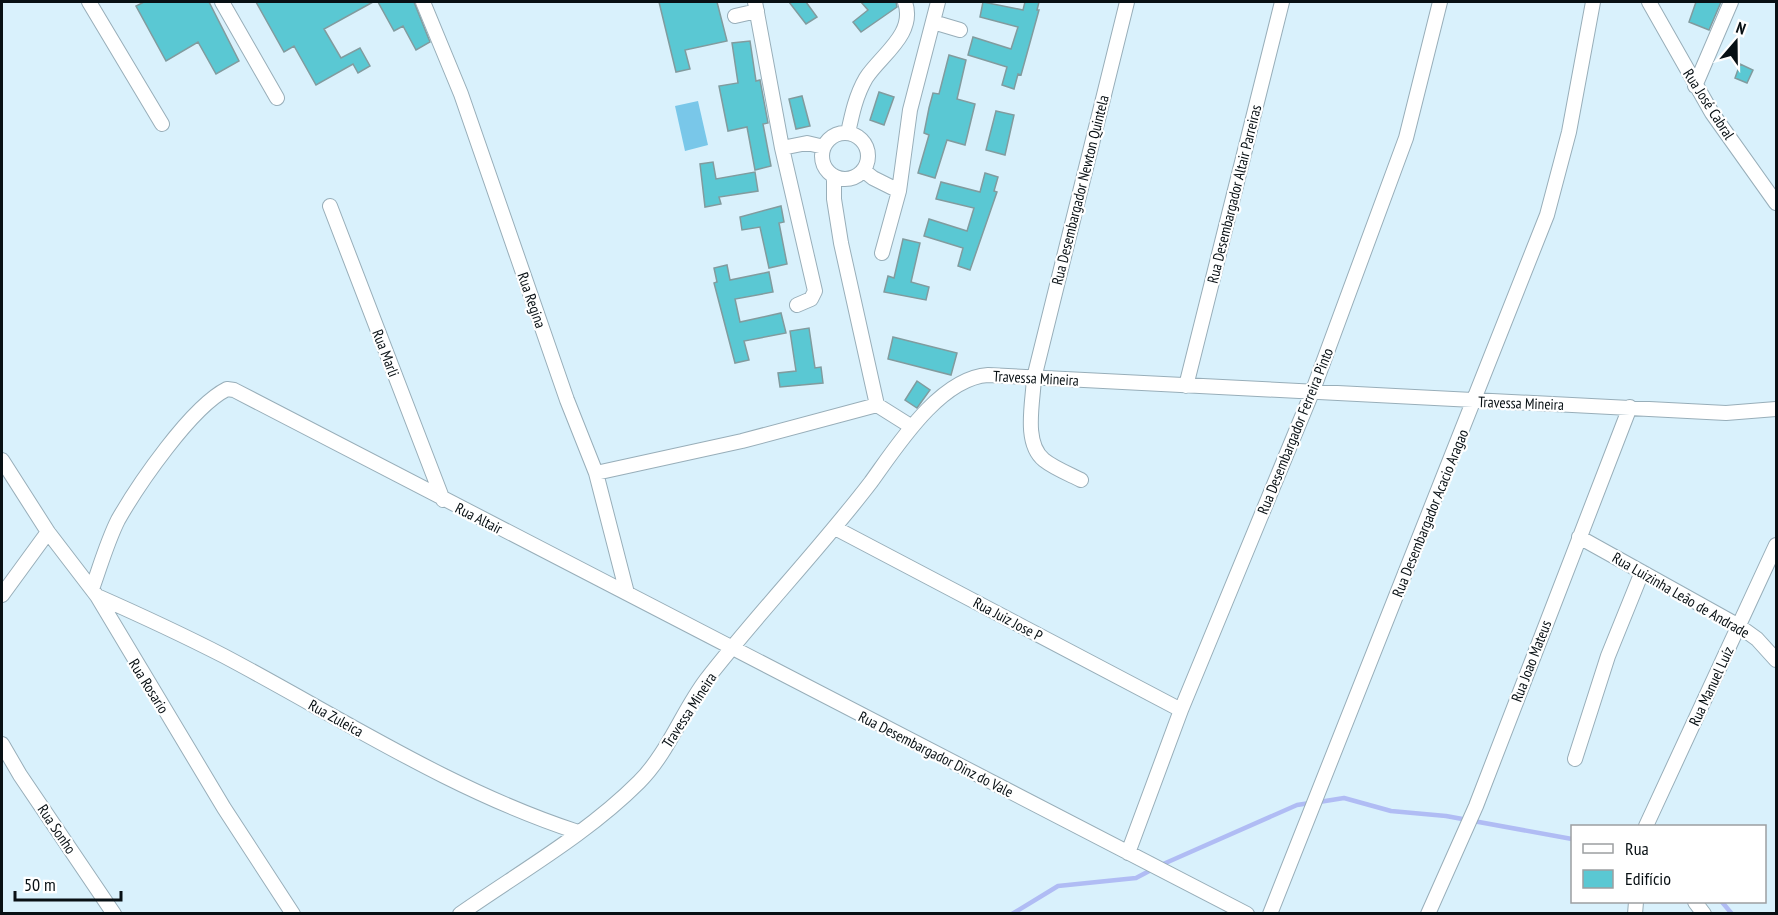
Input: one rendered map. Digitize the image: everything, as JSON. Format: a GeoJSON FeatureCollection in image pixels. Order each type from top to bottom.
{"type":"FeatureCollection","features":[{"type":"Feature","properties":{"kind":"street"},"geometry":{"type":"LineString","coordinates":[[89,2],[162,124]]}},
{"type":"Feature","properties":{"kind":"street"},"geometry":{"type":"LineString","coordinates":[[222,2],[277,98]]}},
{"type":"Feature","properties":{"kind":"street"},"geometry":{"type":"LineString","coordinates":[[848,133],[855,104],[866,78],[896,44],[902,32],[908,14],[905,2]]}},
{"type":"Feature","properties":{"kind":"street"},"geometry":{"type":"LineString","coordinates":[[882,253],[899,191],[910,110],[938,2]]}},
{"type":"Feature","properties":{"kind":"street","name":"Rua Desembargador Newton Quintela"},"geometry":{"type":"LineString","coordinates":[[1081,480],[1044,460],[1035,450],[1032,434],[1034,378],[1127,2]]}},
{"type":"Feature","properties":{"kind":"street","name":"Rua Desembargador Altair Parreiras"},"geometry":{"type":"LineString","coordinates":[[1186,386],[1282,2]]}},
{"type":"Feature","properties":{"kind":"street","name":"Rua Desembargador Ferreira Pinto"},"geometry":{"type":"LineString","coordinates":[[1128,852],[1181,710],[1313,390],[1406,138],[1440,2]]}},
{"type":"Feature","properties":{"kind":"street","name":"Rua Desembargador Acacio Aragao"},"geometry":{"type":"LineString","coordinates":[[1270,914],[1547,215],[1569,132],[1593,2]]}},
{"type":"Feature","properties":{"kind":"street","name":"Rua José Cabral"},"geometry":{"type":"LineString","coordinates":[[1649,2],[1695,87],[1776,203]]}},
{"type":"Feature","properties":{"kind":"street"},"geometry":{"type":"LineString","coordinates":[[1695,87],[1731,2]]}},
{"type":"Feature","properties":{"kind":"street","name":"Rua Regina"},"geometry":{"type":"LineString","coordinates":[[425,5],[461,94],[567,400],[596,473],[627,593]]}},
{"type":"Feature","properties":{"kind":"street"},"geometry":{"type":"LineString","coordinates":[[735,16],[756,6],[782,148],[814,291],[811,299],[797,305]]}},
{"type":"Feature","properties":{"kind":"street"},"geometry":{"type":"LineString","coordinates":[[933,22],[960,30]]}},
{"type":"Feature","properties":{"kind":"street"},"geometry":{"type":"LineString","coordinates":[[834,176],[852,178],[863,170],[868,150],[860,138],[848,133],[834,135],[824,147],[823,163],[834,176],[834,199],[841,243],[877,405],[912,427]]}},
{"type":"Feature","properties":{"kind":"street"},"geometry":{"type":"LineString","coordinates":[[782,148],[807,143],[824,147]]}},
{"type":"Feature","properties":{"kind":"street"},"geometry":{"type":"LineString","coordinates":[[863,170],[873,178],[899,191]]}},
{"type":"Feature","properties":{"kind":"street","name":"Rua Marli"},"geometry":{"type":"LineString","coordinates":[[330,206],[443,500]]}},
{"type":"Feature","properties":{"kind":"street","name":"Travessa Mineira"},"geometry":{"type":"LineString","coordinates":[[460,914],[578,832],[641,780],[675,732],[694,697],[731,648],[836,528],[912,427],[949,390],[969,378],[988,375],[1186,386],[1313,390],[1474,401],[1726,413],[1776,409]]}},
{"type":"Feature","properties":{"kind":"street","name":"Rua Altair"},"geometry":{"type":"LineString","coordinates":[[94,593],[111,535],[136,494],[188,423],[216,394],[227,389],[237,391],[731,648]]}},
{"type":"Feature","properties":{"kind":"street"},"geometry":{"type":"LineString","coordinates":[[596,473],[742,441],[877,405]]}},
{"type":"Feature","properties":{"kind":"street","name":"Rua Joao Mateus"},"geometry":{"type":"LineString","coordinates":[[1428,914],[1460,837],[1476,806],[1629,407]]}},
{"type":"Feature","properties":{"kind":"street","name":"Rua Rosario"},"geometry":{"type":"LineString","coordinates":[[2,460],[48,532],[94,593],[224,808],[293,914]]}},
{"type":"Feature","properties":{"kind":"street","name":"Rua Juiz Jose P"},"geometry":{"type":"LineString","coordinates":[[836,528],[1181,710]]}},
{"type":"Feature","properties":{"kind":"street"},"geometry":{"type":"LineString","coordinates":[[2,595],[48,532]]}},
{"type":"Feature","properties":{"kind":"street","name":"Rua Luizinha Leão de Andrade"},"geometry":{"type":"LineString","coordinates":[[1580,537],[1739,626],[1757,639],[1776,660]]}},
{"type":"Feature","properties":{"kind":"street","name":"Rua Manuel Luíz"},"geometry":{"type":"LineString","coordinates":[[1646,825],[1776,544]]}},
{"type":"Feature","properties":{"kind":"street"},"geometry":{"type":"LineString","coordinates":[[1575,759],[1608,656],[1642,572]]}},
{"type":"Feature","properties":{"kind":"street","name":"Rua Zuleica"},"geometry":{"type":"LineString","coordinates":[[94,593],[223,656],[476,793],[528,816],[578,832]]}},
{"type":"Feature","properties":{"kind":"street","name":"Rua Desembargador Dinz do Vale"},"geometry":{"type":"LineString","coordinates":[[731,648],[1247,914]]}},
{"type":"Feature","properties":{"kind":"street","name":"Rua Sonho"},"geometry":{"type":"LineString","coordinates":[[2,744],[20,775],[114,914]]}},
{"type":"Feature","properties":{"kind":"shaded area"},"geometry":{"type":"Polygon","coordinates":[[[698,101],[708,145],[685,151],[675,106],[698,101]]]}},
{"type":"Feature","properties":{"kind":"building"},"geometry":{"type":"Polygon","coordinates":[[[144,2],[209,2],[239,61],[216,74],[198,42],[166,61],[136,6],[144,2]]]}},
{"type":"Feature","properties":{"kind":"building"},"geometry":{"type":"Polygon","coordinates":[[[256,2],[373,2],[324,29],[341,58],[360,48],[370,66],[358,73],[353,64],[316,85],[294,46],[284,52],[256,2]]]}},
{"type":"Feature","properties":{"kind":"building"},"geometry":{"type":"Polygon","coordinates":[[[378,2],[414,2],[430,42],[416,50],[403,26],[394,31],[378,2]]]}},
{"type":"Feature","properties":{"kind":"building"},"geometry":{"type":"Polygon","coordinates":[[[659,2],[717,2],[727,41],[685,50],[690,69],[676,72],[659,2]]]}},
{"type":"Feature","properties":{"kind":"building"},"geometry":{"type":"Polygon","coordinates":[[[789,2],[806,2],[817,17],[806,24],[789,2]]]}},
{"type":"Feature","properties":{"kind":"building"},"geometry":{"type":"Polygon","coordinates":[[[861,2],[896,2],[897,7],[861,32],[853,22],[868,10],[861,2]]]}},
{"type":"Feature","properties":{"kind":"building"},"geometry":{"type":"Polygon","coordinates":[[[983,2],[1023,10],[1025,2],[1039,2],[1037,10],[1039,10],[1021,75],[1018,74],[1014,89],[1002,85],[1007,67],[968,55],[973,37],[1011,49],[1018,27],[980,17],[983,2]]]}},
{"type":"Feature","properties":{"kind":"building"},"geometry":{"type":"Polygon","coordinates":[[[1696,2],[1721,2],[1709,30],[1689,22],[1696,2]]]}},
{"type":"Feature","properties":{"kind":"building"},"geometry":{"type":"Polygon","coordinates":[[[750,41],[756,81],[760,80],[768,123],[763,124],[771,166],[755,170],[747,127],[728,131],[719,86],[738,83],[732,43],[750,41]]]}},
{"type":"Feature","properties":{"kind":"building"},"geometry":{"type":"Polygon","coordinates":[[[949,55],[966,60],[957,99],[975,104],[965,145],[947,140],[935,178],[918,173],[929,135],[924,133],[929,108],[933,93],[939,94],[949,55]]]}},
{"type":"Feature","properties":{"kind":"building"},"geometry":{"type":"Polygon","coordinates":[[[1740,64],[1753,70],[1747,83],[1735,78],[1740,64]]]}},
{"type":"Feature","properties":{"kind":"building"},"geometry":{"type":"Polygon","coordinates":[[[879,92],[894,97],[884,125],[870,120],[879,92]]]}},
{"type":"Feature","properties":{"kind":"building"},"geometry":{"type":"Polygon","coordinates":[[[802,96],[810,126],[796,129],[789,99],[802,96]]]}},
{"type":"Feature","properties":{"kind":"building"},"geometry":{"type":"Polygon","coordinates":[[[996,111],[1014,115],[1005,155],[986,150],[996,111]]]}},
{"type":"Feature","properties":{"kind":"building"},"geometry":{"type":"Polygon","coordinates":[[[713,162],[716,179],[755,172],[758,191],[719,197],[721,204],[705,207],[700,164],[713,162]]]}},
{"type":"Feature","properties":{"kind":"building"},"geometry":{"type":"Polygon","coordinates":[[[985,173],[998,177],[994,191],[997,192],[970,270],[958,266],[963,248],[924,236],[929,219],[967,231],[974,208],[936,199],[941,182],[980,192],[985,173]]]}},
{"type":"Feature","properties":{"kind":"building"},"geometry":{"type":"Polygon","coordinates":[[[781,206],[784,222],[779,223],[787,264],[769,268],[760,227],[742,230],[740,217],[781,206]]]}},
{"type":"Feature","properties":{"kind":"building"},"geometry":{"type":"Polygon","coordinates":[[[903,239],[920,243],[911,282],[929,287],[926,300],[884,292],[888,276],[894,278],[903,239]]]}},
{"type":"Feature","properties":{"kind":"building"},"geometry":{"type":"Polygon","coordinates":[[[727,265],[730,280],[769,272],[773,292],[735,299],[740,322],[781,313],[786,333],[744,341],[749,360],[735,363],[714,283],[717,282],[714,268],[727,265]]]}},
{"type":"Feature","properties":{"kind":"building"},"geometry":{"type":"Polygon","coordinates":[[[809,328],[815,368],[821,367],[823,383],[780,387],[778,373],[796,371],[790,331],[809,328]]]}},
{"type":"Feature","properties":{"kind":"building"},"geometry":{"type":"Polygon","coordinates":[[[893,337],[957,353],[951,375],[888,359],[893,337]]]}},
{"type":"Feature","properties":{"kind":"building"},"geometry":{"type":"Polygon","coordinates":[[[917,381],[930,390],[917,408],[905,400],[917,381]]]}},
{"type":"Feature","properties":{"kind":"waterway"},"geometry":{"type":"LineString","coordinates":[[1319,802],[1344,798],[1391,811],[1446,816],[1571,839]]}},
{"type":"Feature","properties":{"kind":"waterway"},"geometry":{"type":"LineString","coordinates":[[1161,865],[1297,805],[1310,803]]}},
{"type":"Feature","properties":{"kind":"waterway"},"geometry":{"type":"LineString","coordinates":[[1012,914],[1058,886],[1136,878],[1153,869]]}},
{"type":"Feature","properties":{"kind":"waterway"},"geometry":{"type":"LineString","coordinates":[[1723,903],[1732,914]]}}]}
